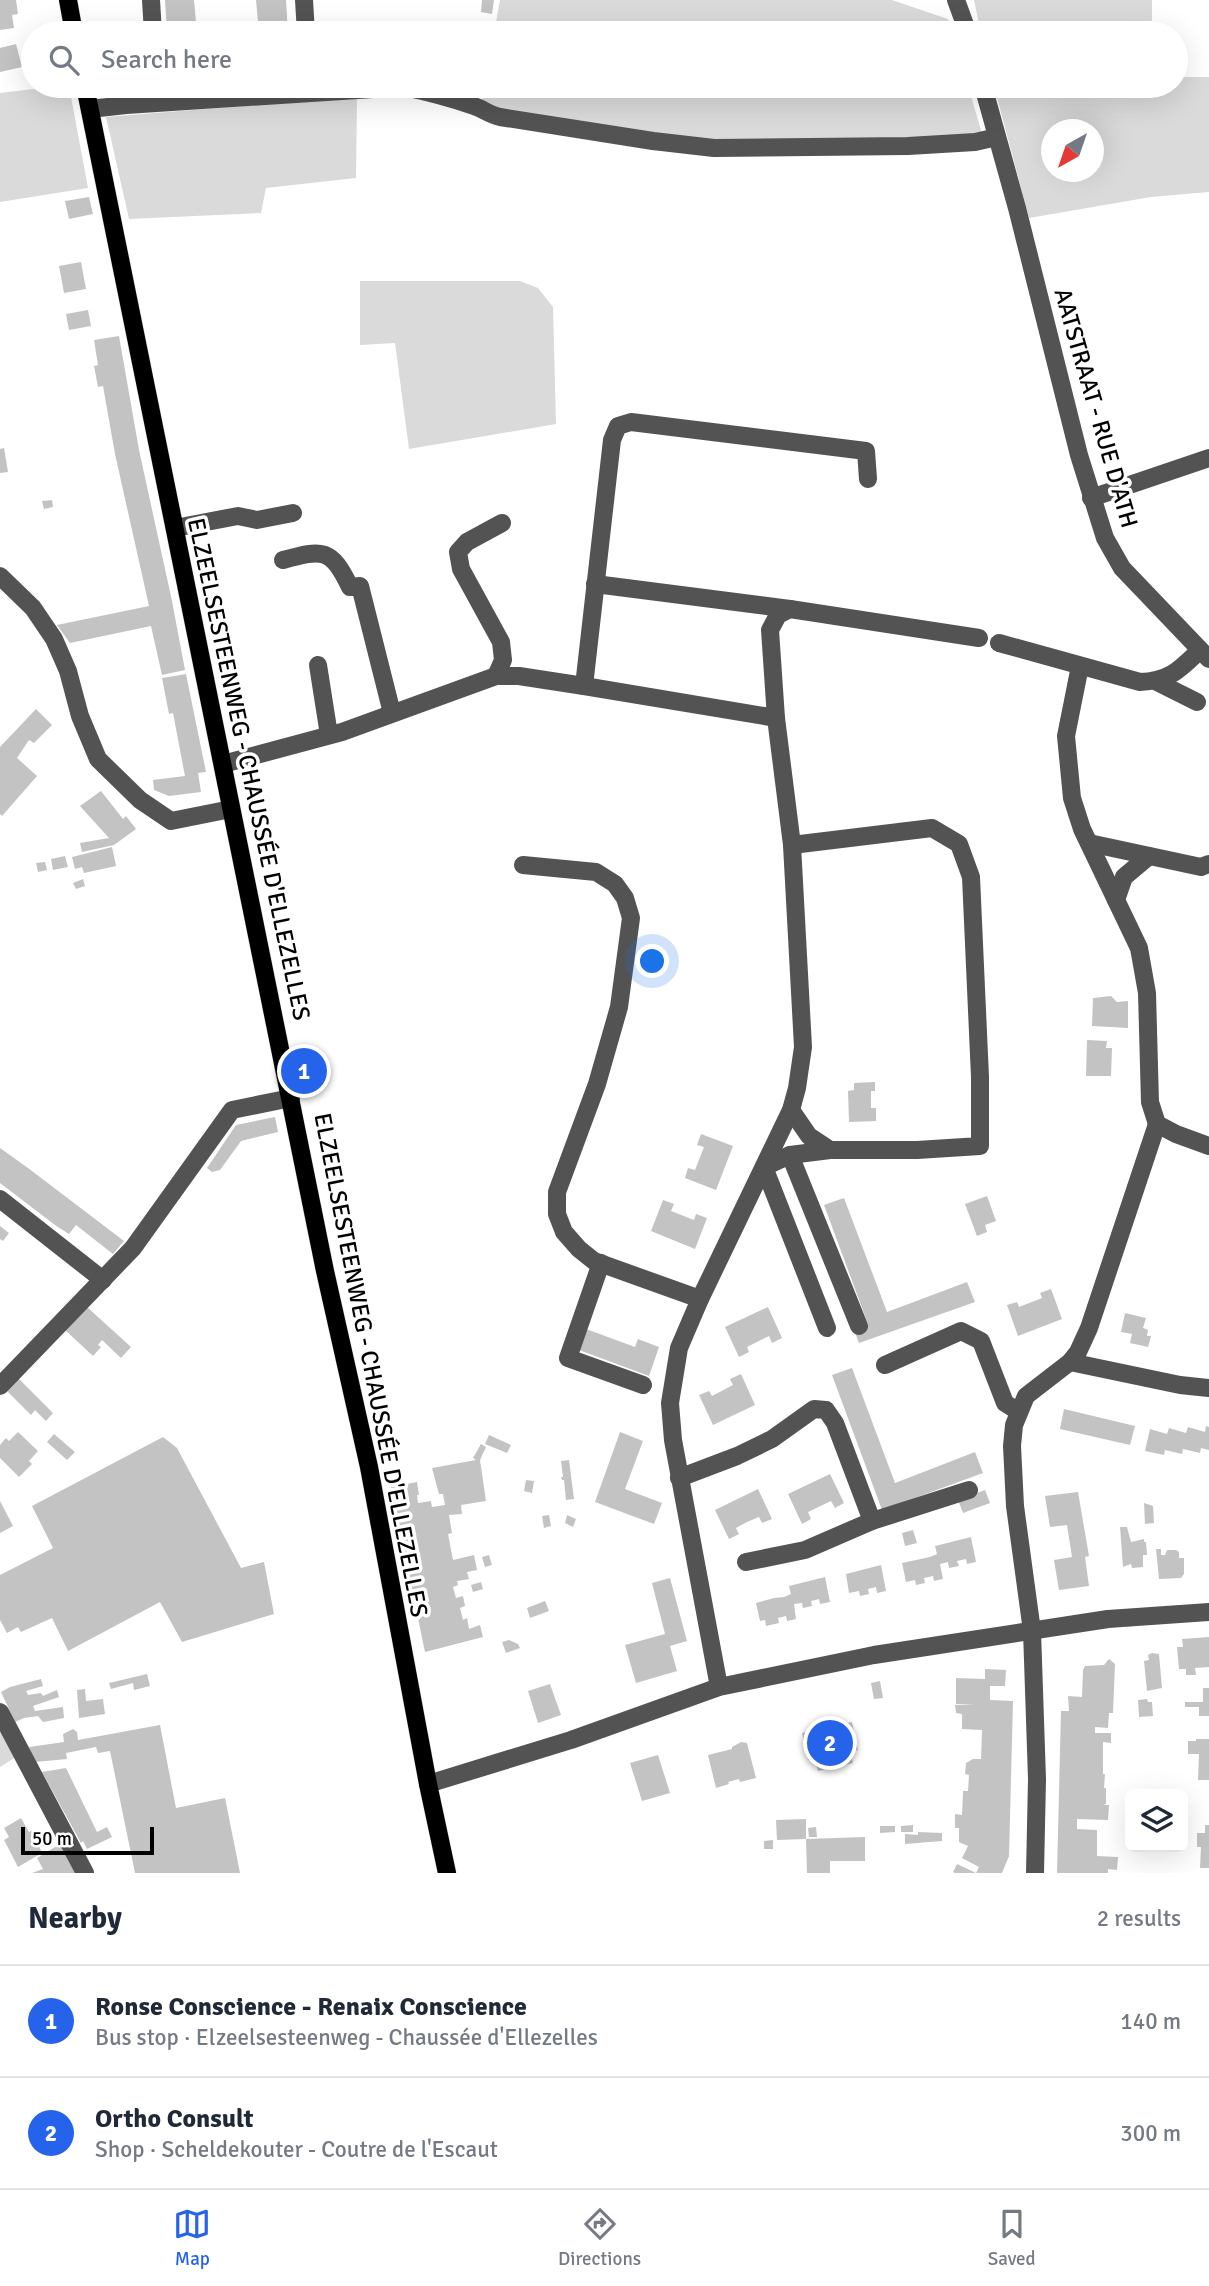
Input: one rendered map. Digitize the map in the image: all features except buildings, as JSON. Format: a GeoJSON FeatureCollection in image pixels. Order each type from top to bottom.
{"type":"FeatureCollection","features":[{"type":"Feature","properties":{"kind":"main road"},"geometry":{"type":"LineString","coordinates":[[68,0],[72,21]]}},
{"type":"Feature","properties":{"kind":"main road","name":"ELZEELSESTEENWEG - CHAUSSÉE D'ELLEZELLES"},"geometry":{"type":"LineString","coordinates":[[88,98],[230,809],[325,1271],[369,1467],[447,1873]]}},
{"type":"Feature","properties":{"kind":"street"},"geometry":{"type":"LineString","coordinates":[[151,0],[152,21]]}},
{"type":"Feature","properties":{"kind":"street"},"geometry":{"type":"LineString","coordinates":[[304,0],[305,21]]}},
{"type":"Feature","properties":{"kind":"street"},"geometry":{"type":"LineString","coordinates":[[956,0],[964,21]]}},
{"type":"Feature","properties":{"kind":"street"},"geometry":{"type":"LineString","coordinates":[[137,104],[142,98]]}},
{"type":"Feature","properties":{"kind":"street"},"geometry":{"type":"LineString","coordinates":[[90,109],[211,98]]}},
{"type":"Feature","properties":{"kind":"street"},"geometry":{"type":"LineString","coordinates":[[447,98],[485,111],[653,141],[714,148],[908,146],[975,142],[997,137]]}},
{"type":"Feature","properties":{"kind":"street","name":"AATSTRAAT - RUE D'ATH"},"geometry":{"type":"LineString","coordinates":[[987,98],[1091,498],[1105,538],[1122,568],[1205,654]]}},
{"type":"Feature","properties":{"kind":"street"},"geometry":{"type":"LineString","coordinates":[[584,686],[612,440],[618,426],[631,422],[866,451],[868,479]]}},
{"type":"Feature","properties":{"kind":"street"},"geometry":{"type":"LineString","coordinates":[[1091,498],[1209,458]]}},
{"type":"Feature","properties":{"kind":"street"},"geometry":{"type":"LineString","coordinates":[[175,528],[238,516],[257,520],[293,513]]}},
{"type":"Feature","properties":{"kind":"street"},"geometry":{"type":"LineString","coordinates":[[496,676],[503,660],[501,642],[461,569],[458,552],[467,542],[502,523]]}},
{"type":"Feature","properties":{"kind":"street"},"geometry":{"type":"LineString","coordinates":[[283,561],[310,553],[325,554],[335,560],[350,587],[360,586],[392,713]]}},
{"type":"Feature","properties":{"kind":"street"},"geometry":{"type":"LineString","coordinates":[[0,576],[33,608],[54,639],[68,671],[79,716],[98,759],[140,800],[171,821],[230,809]]}},
{"type":"Feature","properties":{"kind":"street"},"geometry":{"type":"LineString","coordinates":[[595,583],[979,638]]}},
{"type":"Feature","properties":{"kind":"street"},"geometry":{"type":"LineString","coordinates":[[719,1687],[673,1440],[670,1403],[679,1348],[791,1110],[797,1088],[803,1047],[792,845],[776,718],[770,631],[778,615],[790,609]]}},
{"type":"Feature","properties":{"kind":"street"},"geometry":{"type":"LineString","coordinates":[[999,643],[1132,681],[1157,681],[1176,673],[1205,654]]}},
{"type":"Feature","properties":{"kind":"street"},"geometry":{"type":"LineString","coordinates":[[318,666],[329,735]]}},
{"type":"Feature","properties":{"kind":"street"},"geometry":{"type":"LineString","coordinates":[[1035,1873],[1037,1779],[1032,1632],[1015,1506],[1012,1446],[1014,1425],[1026,1395],[1078,1353],[1089,1328],[1157,1124],[1150,1102],[1147,993],[1139,948],[1089,843],[1072,798],[1066,736],[1080,666]]}},
{"type":"Feature","properties":{"kind":"street"},"geometry":{"type":"LineString","coordinates":[[223,764],[329,735],[496,676],[519,676],[776,718]]}},
{"type":"Feature","properties":{"kind":"street"},"geometry":{"type":"LineString","coordinates":[[1157,681],[1197,702]]}},
{"type":"Feature","properties":{"kind":"street"},"geometry":{"type":"LineString","coordinates":[[764,1167],[790,1155],[830,1150],[917,1150],[980,1146],[980,1077],[971,877],[959,844],[932,828],[792,845]]}},
{"type":"Feature","properties":{"kind":"street"},"geometry":{"type":"LineString","coordinates":[[1089,843],[1201,867],[1209,864]]}},
{"type":"Feature","properties":{"kind":"street"},"geometry":{"type":"LineString","coordinates":[[1115,900],[1124,877],[1149,856]]}},
{"type":"Feature","properties":{"kind":"street"},"geometry":{"type":"LineString","coordinates":[[523,865],[596,872],[615,884],[625,898],[631,918],[618,1007],[597,1084],[556,1192],[557,1214],[564,1232],[579,1249],[601,1263],[700,1299]]}},
{"type":"Feature","properties":{"kind":"street"},"geometry":{"type":"LineString","coordinates":[[0,1386],[133,1248],[232,1110],[291,1098]]}},
{"type":"Feature","properties":{"kind":"street"},"geometry":{"type":"LineString","coordinates":[[791,1110],[808,1136],[830,1150]]}},
{"type":"Feature","properties":{"kind":"street"},"geometry":{"type":"LineString","coordinates":[[1157,1124],[1176,1135],[1209,1146]]}},
{"type":"Feature","properties":{"kind":"street"},"geometry":{"type":"LineString","coordinates":[[790,1155],[859,1326]]}},
{"type":"Feature","properties":{"kind":"street"},"geometry":{"type":"LineString","coordinates":[[764,1167],[827,1328]]}},
{"type":"Feature","properties":{"kind":"street"},"geometry":{"type":"LineString","coordinates":[[0,1199],[103,1280]]}},
{"type":"Feature","properties":{"kind":"street"},"geometry":{"type":"LineString","coordinates":[[601,1263],[568,1358],[643,1385]]}},
{"type":"Feature","properties":{"kind":"street"},"geometry":{"type":"LineString","coordinates":[[885,1364],[961,1331],[981,1341],[1005,1403],[1019,1412]]}},
{"type":"Feature","properties":{"kind":"street"},"geometry":{"type":"LineString","coordinates":[[1070,1362],[1180,1385],[1209,1388]]}},
{"type":"Feature","properties":{"kind":"street"},"geometry":{"type":"LineString","coordinates":[[680,1478],[772,1439],[814,1409],[825,1410],[835,1423],[872,1521]]}},
{"type":"Feature","properties":{"kind":"street"},"geometry":{"type":"LineString","coordinates":[[746,1562],[805,1550],[872,1521],[969,1490]]}},
{"type":"Feature","properties":{"kind":"street"},"geometry":{"type":"LineString","coordinates":[[428,1784],[571,1740],[719,1687],[874,1656],[1108,1619],[1209,1612]]}},
{"type":"Feature","properties":{"kind":"street"},"geometry":{"type":"LineString","coordinates":[[0,1712],[85,1873]]}},
{"type":"Feature","properties":{"kind":"shaded area"},"geometry":{"type":"Polygon","coordinates":[[[500,0],[892,0],[949,21],[496,21],[500,0]]]}},
{"type":"Feature","properties":{"kind":"shaded area"},"geometry":{"type":"Polygon","coordinates":[[[974,0],[1152,0],[1152,21],[978,21],[974,0]]]}},
{"type":"Feature","properties":{"kind":"shaded area"},"geometry":{"type":"Polygon","coordinates":[[[1188,77],[1209,77],[1209,192],[1151,197],[1029,218],[997,98],[1188,98],[1188,77]]]}},
{"type":"Feature","properties":{"kind":"shaded area"},"geometry":{"type":"Polygon","coordinates":[[[21,90],[21,98],[71,98],[88,188],[0,202],[0,93],[21,90]]]}},
{"type":"Feature","properties":{"kind":"shaded area"},"geometry":{"type":"Polygon","coordinates":[[[357,98],[356,178],[266,188],[261,213],[129,219],[106,117],[357,98]]]}},
{"type":"Feature","properties":{"kind":"shaded area"},"geometry":{"type":"Polygon","coordinates":[[[483,98],[972,98],[983,137],[739,145],[495,112],[482,102],[483,98]]]}},
{"type":"Feature","properties":{"kind":"shaded area"},"geometry":{"type":"Polygon","coordinates":[[[360,281],[520,281],[538,288],[553,307],[556,424],[409,449],[395,343],[360,345],[360,281]]]}},
{"type":"Feature","properties":{"kind":"shaded area"},"geometry":{"type":"Polygon","coordinates":[[[0,1723],[16,1757],[0,1767],[0,1723]]]}},
{"type":"Feature","properties":{"kind":"place","name":"Ronse Conscience - Renaix Conscience"},"geometry":{"type":"Point","coordinates":[304,1071]}},
{"type":"Feature","properties":{"kind":"place","name":"Ortho Consult"},"geometry":{"type":"Point","coordinates":[830,1743]}}]}
